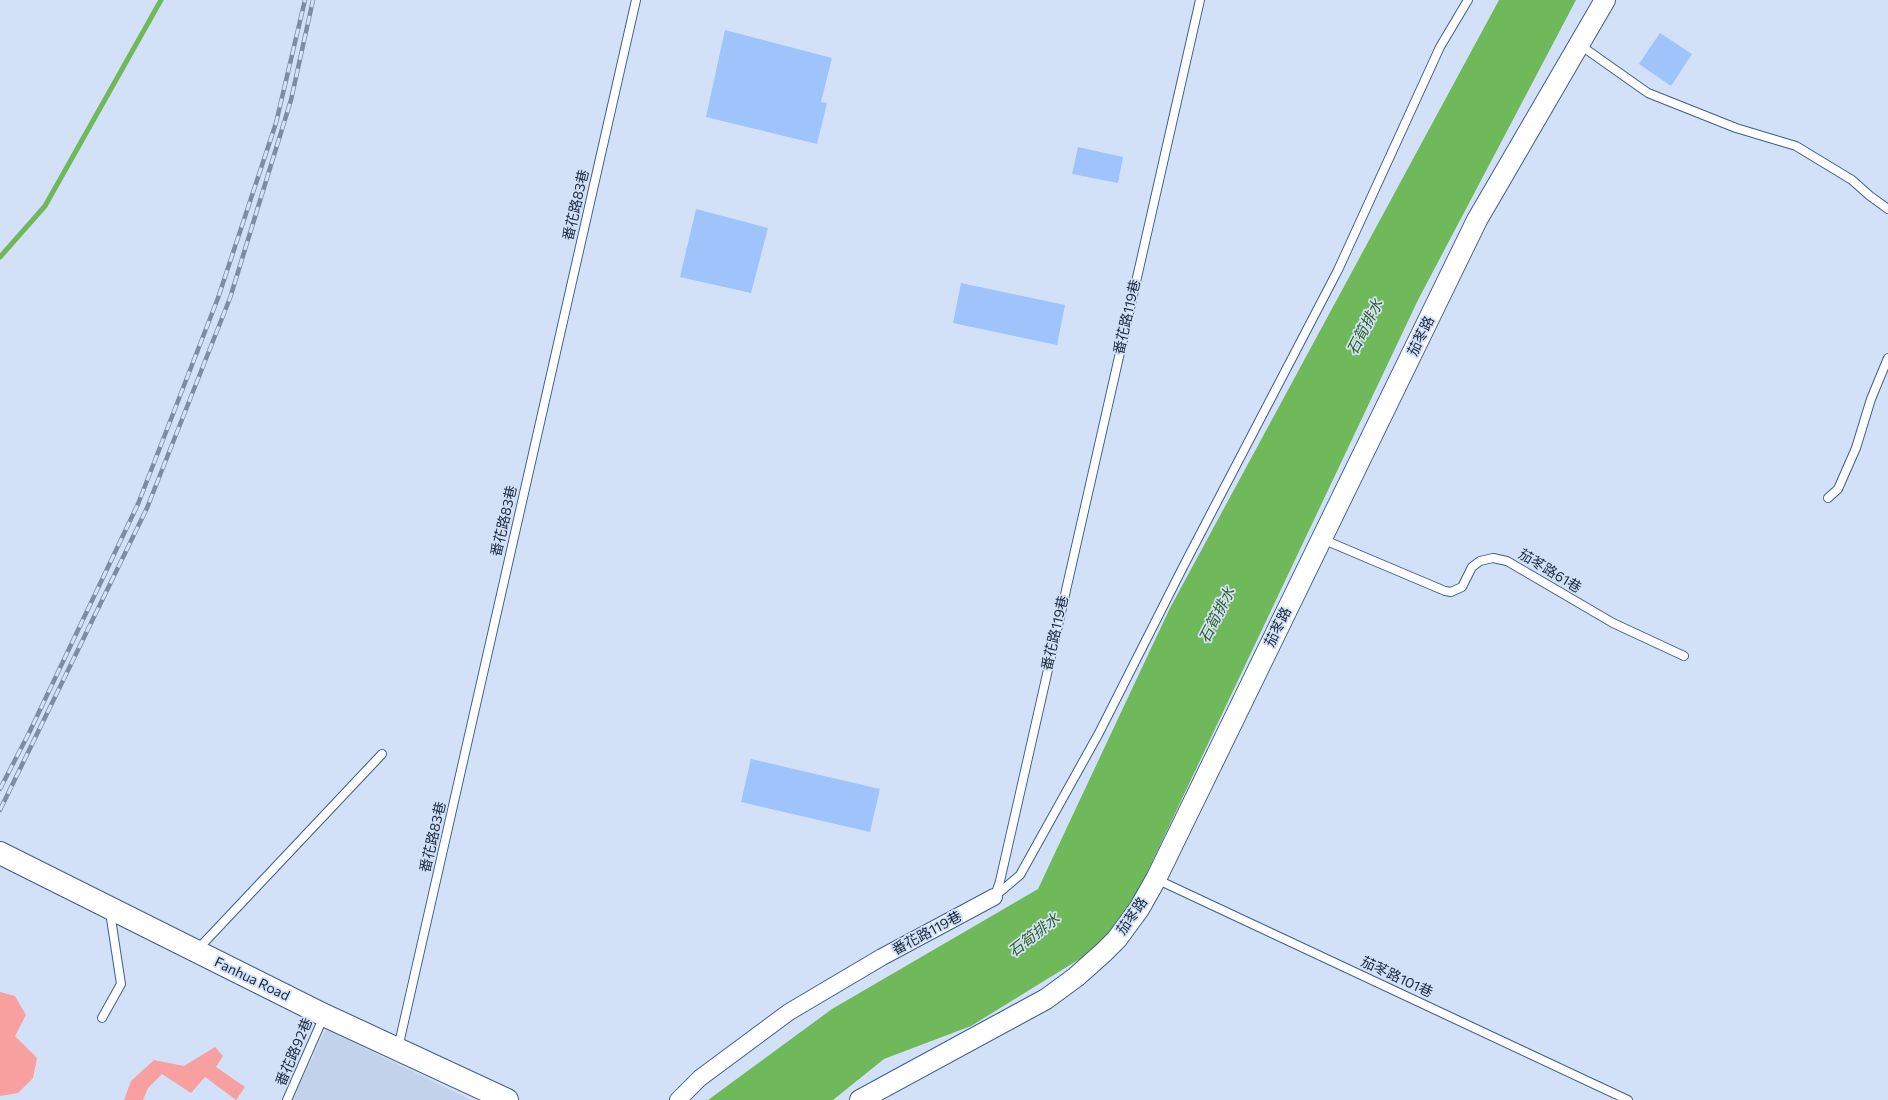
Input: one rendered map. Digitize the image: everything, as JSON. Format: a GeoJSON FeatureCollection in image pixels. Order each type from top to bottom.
{"type":"FeatureCollection","features":[{"type":"Feature","properties":{"kind":"main road","name":"Fanhua Road"},"geometry":{"type":"LineString","coordinates":[[0,854],[324,1015],[398,1048],[507,1100]]}},
{"type":"Feature","properties":{"kind":"street","name":"茄苳路"},"geometry":{"type":"LineString","coordinates":[[860,1100],[1030,1009],[1062,988],[1090,965],[1117,939],[1139,909],[1156,879],[1477,220],[1605,0]]}},
{"type":"Feature","properties":{"kind":"street","name":"番花路119巷"},"geometry":{"type":"LineString","coordinates":[[678,1100],[700,1078],[789,1012],[882,956],[994,897]]}},
{"type":"Feature","properties":{"kind":"lane","name":"番花路83巷"},"geometry":{"type":"LineString","coordinates":[[398,1048],[636,0]]}},
{"type":"Feature","properties":{"kind":"lane","name":"番花路119巷"},"geometry":{"type":"LineString","coordinates":[[994,897],[1000,881],[1200,0]]}},
{"type":"Feature","properties":{"kind":"lane"},"geometry":{"type":"LineString","coordinates":[[994,897],[1020,875],[1099,733],[1183,567],[1338,270],[1440,47],[1468,0]]}},
{"type":"Feature","properties":{"kind":"lane"},"geometry":{"type":"LineString","coordinates":[[1580,45],[1648,93],[1736,128],[1796,146],[1852,180],[1888,209]]}},
{"type":"Feature","properties":{"kind":"lane"},"geometry":{"type":"LineString","coordinates":[[1828,498],[1838,489],[1850,461],[1871,399],[1888,358]]}},
{"type":"Feature","properties":{"kind":"lane","name":"茄苳路61巷"},"geometry":{"type":"LineString","coordinates":[[1322,538],[1445,591],[1451,592],[1462,587],[1472,567],[1480,561],[1493,558],[1507,560],[1613,623],[1684,656]]}},
{"type":"Feature","properties":{"kind":"lane"},"geometry":{"type":"LineString","coordinates":[[196,952],[382,754]]}},
{"type":"Feature","properties":{"kind":"lane","name":"茄苳路101巷"},"geometry":{"type":"LineString","coordinates":[[1156,879],[1628,1100]]}},
{"type":"Feature","properties":{"kind":"lane"},"geometry":{"type":"LineString","coordinates":[[102,1018],[121,984],[109,907]]}},
{"type":"Feature","properties":{"kind":"lane","name":"番花路92巷"},"geometry":{"type":"LineString","coordinates":[[287,1100],[324,1015]]}},
{"type":"Feature","properties":{"kind":"shaded area"},"geometry":{"type":"Polygon","coordinates":[[[0,992],[15,996],[26,1015],[15,1036],[37,1058],[33,1078],[18,1093],[0,1096],[0,992]]]}},
{"type":"Feature","properties":{"kind":"shaded area"},"geometry":{"type":"Polygon","coordinates":[[[326,1029],[471,1100],[292,1100],[326,1029]]]}},
{"type":"Feature","properties":{"kind":"shaded area"},"geometry":{"type":"Polygon","coordinates":[[[215,1047],[223,1056],[216,1067],[245,1087],[236,1100],[205,1077],[191,1093],[162,1074],[148,1088],[143,1100],[124,1100],[131,1081],[154,1060],[184,1066],[215,1047]]]}},
{"type":"Feature","properties":{"kind":"water","name":"石筍排水"},"geometry":{"type":"Polygon","coordinates":[[[1499,0],[1576,0],[1418,300],[1117,936],[971,1026],[884,1059],[833,1100],[708,1100],[832,1009],[1038,889],[1170,608],[1499,0]]]}},
{"type":"Feature","properties":{"kind":"building"},"geometry":{"type":"Polygon","coordinates":[[[725,30],[832,58],[821,102],[827,103],[817,144],[706,117],[725,30]]]}},
{"type":"Feature","properties":{"kind":"building"},"geometry":{"type":"Polygon","coordinates":[[[1660,33],[1692,54],[1671,86],[1639,64],[1660,33]]]}},
{"type":"Feature","properties":{"kind":"building"},"geometry":{"type":"Polygon","coordinates":[[[1078,147],[1123,157],[1118,183],[1072,174],[1078,147]]]}},
{"type":"Feature","properties":{"kind":"building"},"geometry":{"type":"Polygon","coordinates":[[[696,209],[768,228],[751,293],[680,277],[696,209]]]}},
{"type":"Feature","properties":{"kind":"building"},"geometry":{"type":"Polygon","coordinates":[[[961,283],[1065,305],[1057,345],[953,323],[961,283]]]}},
{"type":"Feature","properties":{"kind":"building"},"geometry":{"type":"Polygon","coordinates":[[[751,759],[880,789],[870,832],[741,802],[751,759]]]}},
{"type":"Feature","properties":{"kind":"waterway"},"geometry":{"type":"LineString","coordinates":[[0,257],[45,206],[161,0]]}},
{"type":"Feature","properties":{"kind":"railway"},"geometry":{"type":"LineString","coordinates":[[0,789],[29,733],[138,504],[218,298],[276,123],[305,0]]}},
{"type":"Feature","properties":{"kind":"railway"},"geometry":{"type":"LineString","coordinates":[[0,810],[147,508],[230,298],[291,100],[313,0]]}}]}
